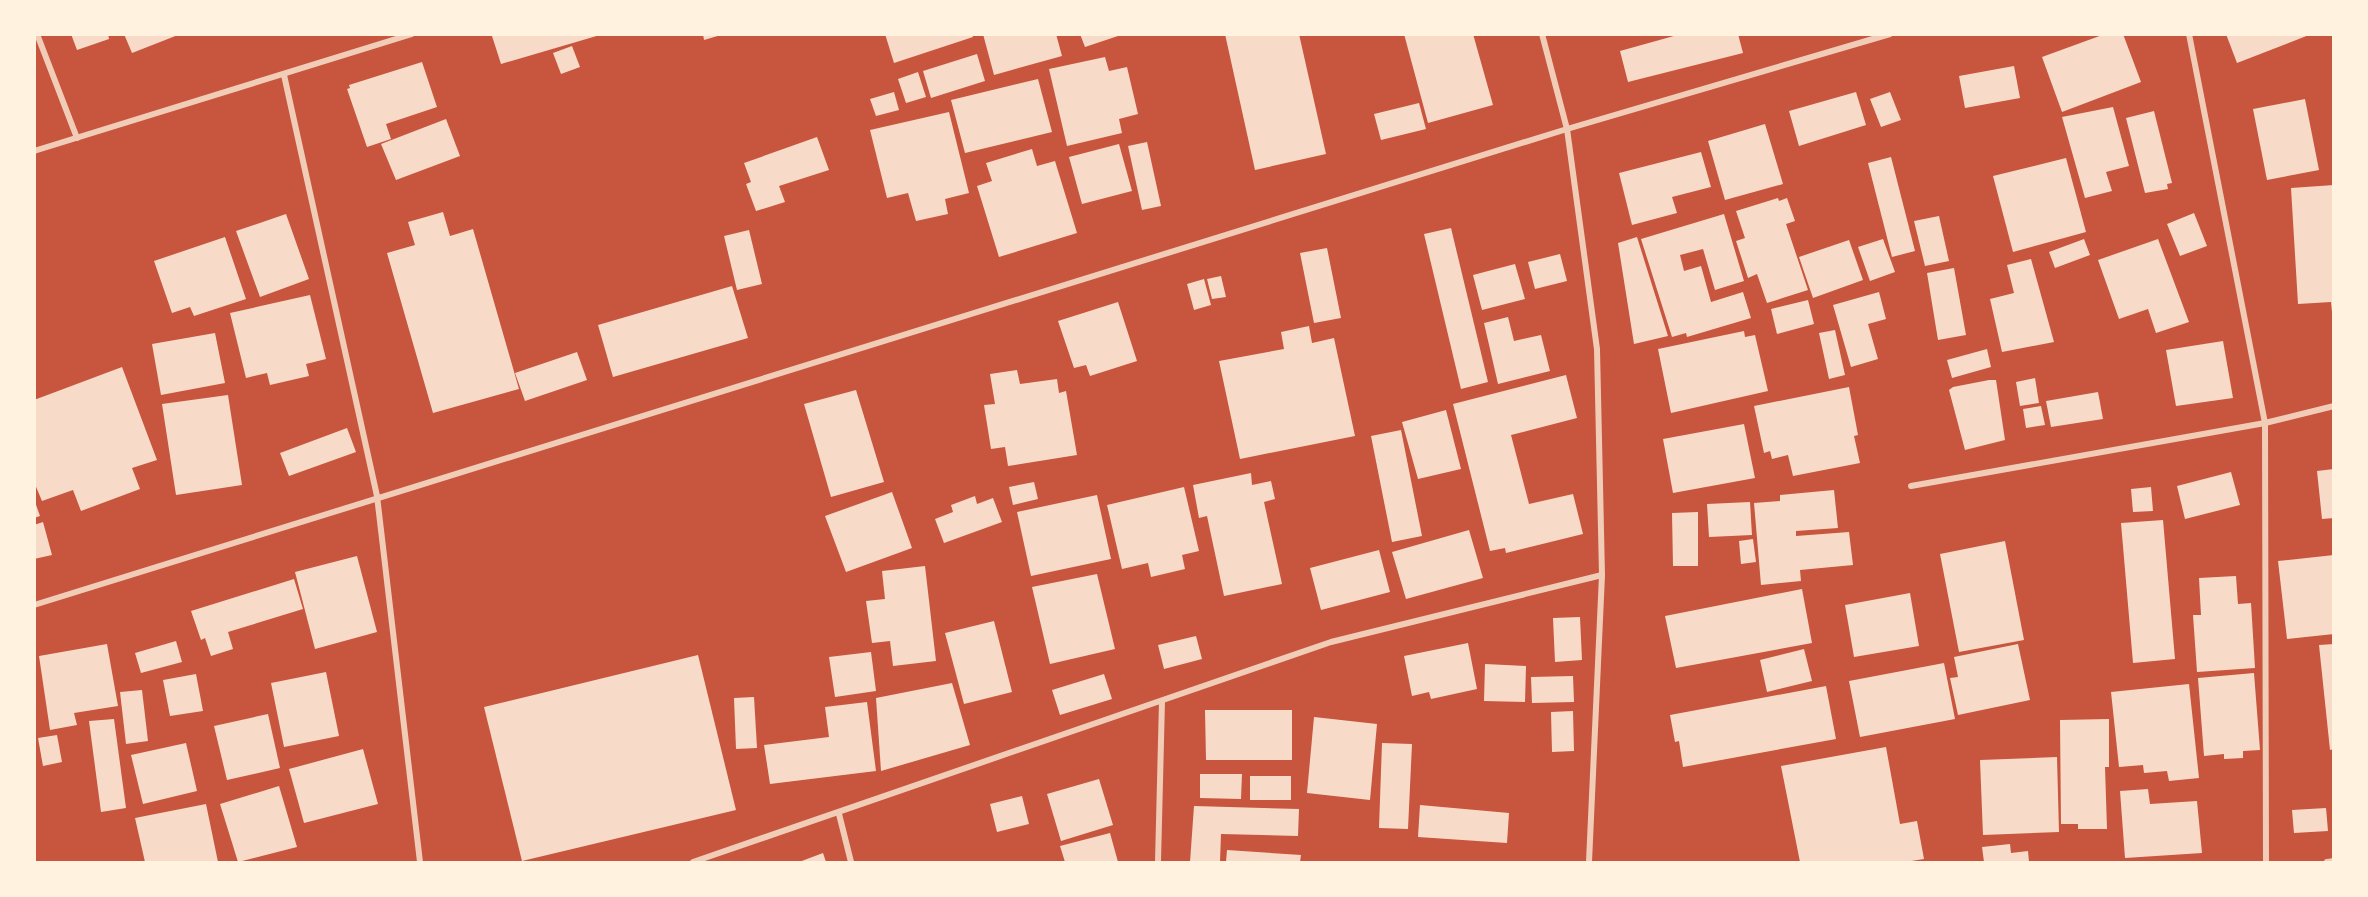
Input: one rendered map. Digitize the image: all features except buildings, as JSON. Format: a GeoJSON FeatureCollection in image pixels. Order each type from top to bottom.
{"type":"FeatureCollection","features":[{"type":"Feature","properties":{"kind":"street"},"geometry":{"type":"LineString","coordinates":[[37,34],[77,138]]}},
{"type":"Feature","properties":{"kind":"street"},"geometry":{"type":"LineString","coordinates":[[34,151],[412,34]]}},
{"type":"Feature","properties":{"kind":"street"},"geometry":{"type":"LineString","coordinates":[[1542,34],[1567,129],[1596,349],[1602,575],[1589,862]]}},
{"type":"Feature","properties":{"kind":"street"},"geometry":{"type":"LineString","coordinates":[[34,605],[377,496],[1567,129],[1890,34]]}},
{"type":"Feature","properties":{"kind":"street"},"geometry":{"type":"LineString","coordinates":[[2188,34],[2265,423],[2266,862]]}},
{"type":"Feature","properties":{"kind":"street"},"geometry":{"type":"LineString","coordinates":[[284,75],[377,496],[420,862]]}},
{"type":"Feature","properties":{"kind":"street"},"geometry":{"type":"LineString","coordinates":[[1911,486],[2265,423],[2334,406]]}},
{"type":"Feature","properties":{"kind":"street"},"geometry":{"type":"LineString","coordinates":[[693,862],[839,814],[1331,642],[1602,575]]}},
{"type":"Feature","properties":{"kind":"street"},"geometry":{"type":"LineString","coordinates":[[1158,862],[1162,701]]}},
{"type":"Feature","properties":{"kind":"street"},"geometry":{"type":"LineString","coordinates":[[839,814],[851,862]]}},
{"type":"Feature","properties":{"kind":"street"},"geometry":{"type":"LineString","coordinates":[[2327,862],[2334,861]]}}]}
